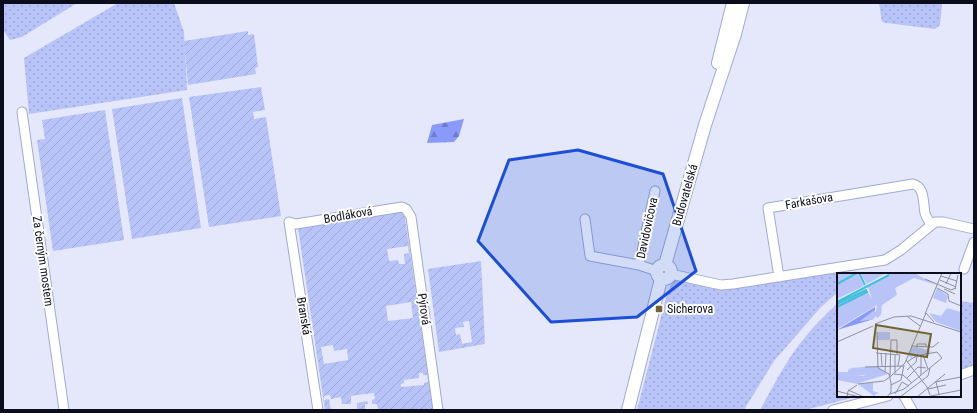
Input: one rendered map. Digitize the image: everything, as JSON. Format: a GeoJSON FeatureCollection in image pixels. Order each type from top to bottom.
{"type":"FeatureCollection","features":[{"type":"Feature","properties":{"kind":"street","name":"Budovatelská"},"geometry":{"type":"LineString","coordinates":[[705,125],[717,65],[734,3]]}},
{"type":"Feature","properties":{"kind":"street","name":"Budovatelská"},"geometry":{"type":"LineString","coordinates":[[628,410],[663,272],[705,125],[735,34],[743,3]]}},
{"type":"Feature","properties":{"kind":"street","name":"Za černým mostem"},"geometry":{"type":"LineString","coordinates":[[22,112],[64,410]]}},
{"type":"Feature","properties":{"kind":"street","name":"Farkašova"},"geometry":{"type":"LineString","coordinates":[[779,277],[768,208],[913,184],[917,185],[921,189],[926,214],[931,225]]}},
{"type":"Feature","properties":{"kind":"street","name":"Davidovičova"},"geometry":{"type":"LineString","coordinates":[[639,265],[655,191]]}},
{"type":"Feature","properties":{"kind":"street","name":"Bodláková"},"geometry":{"type":"LineString","coordinates":[[289,222],[296,224],[396,207],[406,209]]}},
{"type":"Feature","properties":{"kind":"street","name":"Pýrová"},"geometry":{"type":"LineString","coordinates":[[406,209],[410,217],[438,410]]}},
{"type":"Feature","properties":{"kind":"street","name":"Davidovičova"},"geometry":{"type":"LineString","coordinates":[[585,219],[590,256],[639,265],[663,272]]}},
{"type":"Feature","properties":{"kind":"street"},"geometry":{"type":"LineString","coordinates":[[663,272],[721,285],[779,277],[885,260],[901,250],[931,225],[939,221],[974,229]]}},
{"type":"Feature","properties":{"kind":"street","name":"Branská"},"geometry":{"type":"LineString","coordinates":[[289,222],[318,410]]}},
{"type":"Feature","properties":{"kind":"street"},"geometry":{"type":"LineString","coordinates":[[964,269],[974,242]]}},
{"type":"Feature","properties":{"kind":"street"},"geometry":{"type":"LineString","coordinates":[[961,375],[974,370]]}},
{"type":"Feature","properties":{"kind":"street"},"geometry":{"type":"LineString","coordinates":[[833,410],[869,406],[886,397]]}},
{"type":"Feature","properties":{"kind":"street"},"geometry":{"type":"LineString","coordinates":[[905,397],[912,410]]}},
{"type":"Feature","properties":{"kind":"highlighted area"},"geometry":{"type":"Polygon","coordinates":[[[578,150],[663,174],[696,271],[637,317],[551,322],[478,241],[509,160],[578,150]]]}},
{"type":"Feature","properties":{"kind":"shaded area"},"geometry":{"type":"Polygon","coordinates":[[[3,3],[77,3],[22,37],[10,40],[3,30],[3,3]]]}},
{"type":"Feature","properties":{"kind":"shaded area"},"geometry":{"type":"Polygon","coordinates":[[[118,3],[174,3],[184,32],[187,90],[29,114],[24,58],[118,3]]]}},
{"type":"Feature","properties":{"kind":"shaded area"},"geometry":{"type":"Polygon","coordinates":[[[879,3],[942,3],[940,25],[935,29],[882,22],[879,3]]]}},
{"type":"Feature","properties":{"kind":"shaded area"},"geometry":{"type":"Polygon","coordinates":[[[248,31],[248,35],[254,34],[258,67],[255,68],[256,74],[188,85],[184,41],[248,31]]]}},
{"type":"Feature","properties":{"kind":"shaded area"},"geometry":{"type":"Polygon","coordinates":[[[261,87],[265,110],[253,112],[254,119],[266,117],[281,216],[209,227],[189,97],[261,87]]]}},
{"type":"Feature","properties":{"kind":"shaded area"},"geometry":{"type":"Polygon","coordinates":[[[182,98],[201,228],[132,239],[112,109],[182,98]]]}},
{"type":"Feature","properties":{"kind":"shaded area"},"geometry":{"type":"Polygon","coordinates":[[[105,110],[124,240],[53,251],[37,140],[45,139],[42,120],[105,110]]]}},
{"type":"Feature","properties":{"kind":"shaded area"},"geometry":{"type":"Polygon","coordinates":[[[404,211],[433,410],[378,410],[377,404],[372,404],[372,400],[375,399],[374,393],[351,396],[351,404],[342,404],[341,397],[331,399],[330,395],[324,396],[324,400],[329,399],[331,410],[325,410],[298,228],[404,211]],[[408,246],[387,249],[389,261],[398,260],[399,264],[405,264],[404,254],[409,253],[408,246]],[[411,302],[386,306],[388,321],[413,318],[411,302]],[[333,345],[321,347],[324,364],[348,360],[347,349],[334,351],[333,345]],[[419,373],[419,378],[404,380],[401,387],[424,385],[424,383],[428,382],[427,375],[423,375],[423,373],[419,373]]]}},
{"type":"Feature","properties":{"kind":"shaded area"},"geometry":{"type":"Polygon","coordinates":[[[481,261],[485,344],[439,352],[428,269],[481,261]],[[469,321],[463,322],[464,327],[455,328],[456,335],[460,334],[462,344],[472,342],[469,321]]]}},
{"type":"Feature","properties":{"kind":"shaded area"},"geometry":{"type":"Polygon","coordinates":[[[837,274],[837,293],[821,307],[774,361],[744,410],[637,410],[666,298],[673,279],[721,288],[837,274]]]}},
{"type":"Feature","properties":{"kind":"shaded area"},"geometry":{"type":"Polygon","coordinates":[[[961,301],[974,303],[974,365],[961,369],[961,301]]]}},
{"type":"Feature","properties":{"kind":"shaded area"},"geometry":{"type":"Polygon","coordinates":[[[837,304],[837,397],[855,397],[805,410],[760,410],[790,357],[806,336],[837,304]]]}},
{"type":"Feature","properties":{"kind":"shaded area"},"geometry":{"type":"Polygon","coordinates":[[[367,401],[368,404],[365,404],[365,410],[357,410],[357,403],[367,401]]]}},
{"type":"Feature","properties":{"kind":"green space"},"geometry":{"type":"Polygon","coordinates":[[[464,119],[459,136],[454,142],[427,143],[432,125],[464,119]]]}},
{"type":"Feature","properties":{"kind":"place","name":"Sicherova"},"geometry":{"type":"Point","coordinates":[659,309]}}]}
